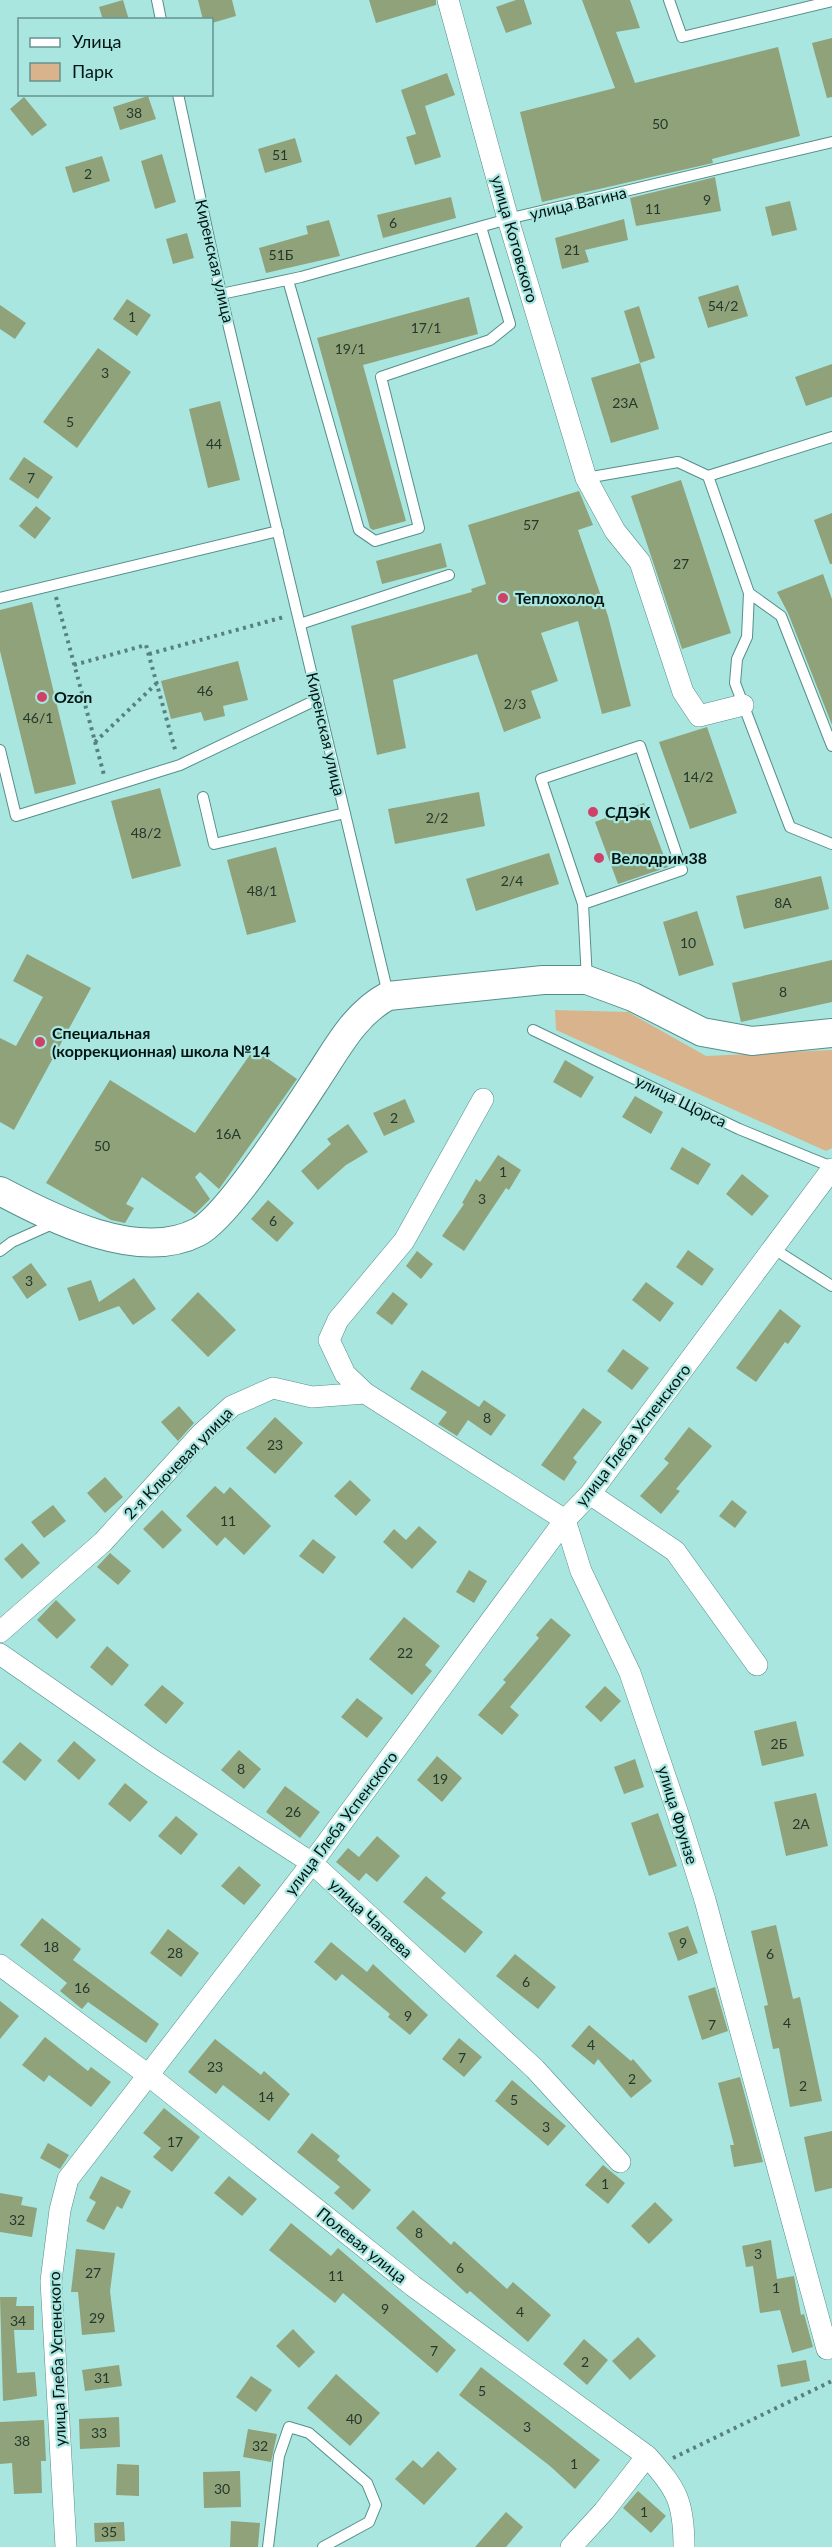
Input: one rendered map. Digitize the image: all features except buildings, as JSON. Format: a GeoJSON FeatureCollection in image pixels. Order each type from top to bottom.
{"type":"FeatureCollection","features":[{"type":"Feature","properties":{"kind":"street","name":"улица Котовского"},"geometry":{"type":"LineString","coordinates":[[448,0],[508,219],[586,478],[615,531],[640,562],[683,692],[699,716],[743,705]]}},
{"type":"Feature","properties":{"kind":"street"},"geometry":{"type":"LineString","coordinates":[[0,1191],[35,1210],[119,1240],[149,1242],[180,1240],[200,1231],[218,1215],[248,1177],[343,1037],[367,1010],[388,996],[543,980],[587,980],[633,997],[702,1032],[752,1041],[832,1033]]}},
{"type":"Feature","properties":{"kind":"street"},"geometry":{"type":"LineString","coordinates":[[483,1099],[404,1241],[338,1320],[329,1340],[345,1374],[365,1393],[565,1520]]}},
{"type":"Feature","properties":{"kind":"street","name":"улица Глеба Успенского"},"geometry":{"type":"LineString","coordinates":[[66,2547],[51,2281],[60,2211],[68,2179],[312,1863],[565,1520],[590,1494],[832,1168]]}},
{"type":"Feature","properties":{"kind":"street","name":"2-я Ключевая улица"},"geometry":{"type":"LineString","coordinates":[[0,1632],[103,1542],[201,1434],[232,1406],[273,1388],[312,1397],[365,1393]]}},
{"type":"Feature","properties":{"kind":"street"},"geometry":{"type":"LineString","coordinates":[[590,1494],[675,1551],[757,1665]]}},
{"type":"Feature","properties":{"kind":"street","name":"улица Фрунзе"},"geometry":{"type":"LineString","coordinates":[[565,1520],[581,1571],[630,1673],[677,1811],[705,1900],[827,2349]]}},
{"type":"Feature","properties":{"kind":"street","name":"улица Чапаева"},"geometry":{"type":"LineString","coordinates":[[0,1654],[151,1759],[312,1863],[535,2069],[620,2162]]}},
{"type":"Feature","properties":{"kind":"street","name":"Полевая улица"},"geometry":{"type":"LineString","coordinates":[[0,1965],[148,2075],[413,2286],[651,2461],[677,2495],[684,2516],[684,2547]]}},
{"type":"Feature","properties":{"kind":"street"},"geometry":{"type":"LineString","coordinates":[[571,2547],[651,2461]]}},
{"type":"Feature","properties":{"kind":"lane"},"geometry":{"type":"LineString","coordinates":[[157,0],[161,18]]}},
{"type":"Feature","properties":{"kind":"lane"},"geometry":{"type":"LineString","coordinates":[[669,0],[682,37],[810,3],[832,1]]}},
{"type":"Feature","properties":{"kind":"lane","name":"Киренская улица"},"geometry":{"type":"LineString","coordinates":[[178,96],[222,294],[388,996]]}},
{"type":"Feature","properties":{"kind":"lane","name":"улица Вагина"},"geometry":{"type":"LineString","coordinates":[[222,294],[288,280],[508,219],[832,142]]}},
{"type":"Feature","properties":{"kind":"lane"},"geometry":{"type":"LineString","coordinates":[[288,280],[359,530],[375,542],[419,528],[381,377],[490,340],[510,324],[481,227]]}},
{"type":"Feature","properties":{"kind":"lane"},"geometry":{"type":"LineString","coordinates":[[708,476],[832,436]]}},
{"type":"Feature","properties":{"kind":"lane"},"geometry":{"type":"LineString","coordinates":[[586,478],[678,462],[693,466],[708,476],[749,593],[747,637],[737,659],[735,683],[790,827],[832,844]]}},
{"type":"Feature","properties":{"kind":"lane"},"geometry":{"type":"LineString","coordinates":[[0,598],[278,531]]}},
{"type":"Feature","properties":{"kind":"lane"},"geometry":{"type":"LineString","coordinates":[[299,619],[449,575]]}},
{"type":"Feature","properties":{"kind":"lane"},"geometry":{"type":"LineString","coordinates":[[749,593],[781,616],[832,746]]}},
{"type":"Feature","properties":{"kind":"lane"},"geometry":{"type":"LineString","coordinates":[[0,750],[16,816],[180,765],[318,699]]}},
{"type":"Feature","properties":{"kind":"lane"},"geometry":{"type":"LineString","coordinates":[[583,904],[682,870],[640,746],[541,779],[583,904],[587,980]]}},
{"type":"Feature","properties":{"kind":"lane"},"geometry":{"type":"LineString","coordinates":[[203,797],[214,844],[345,813]]}},
{"type":"Feature","properties":{"kind":"lane","name":"улица Щорса"},"geometry":{"type":"LineString","coordinates":[[533,1030],[739,1129],[832,1168]]}},
{"type":"Feature","properties":{"kind":"lane"},"geometry":{"type":"LineString","coordinates":[[0,1251],[12,1242],[62,1220]]}},
{"type":"Feature","properties":{"kind":"lane"},"geometry":{"type":"LineString","coordinates":[[774,1249],[832,1286]]}},
{"type":"Feature","properties":{"kind":"lane"},"geometry":{"type":"LineString","coordinates":[[268,2547],[279,2456],[289,2427],[309,2433],[367,2483],[376,2505],[369,2522],[323,2547]]}},
{"type":"Feature","properties":{"kind":"path"},"geometry":{"type":"LineString","coordinates":[[53,584],[107,787]]}},
{"type":"Feature","properties":{"kind":"path"},"geometry":{"type":"LineString","coordinates":[[148,654],[299,619]]}},
{"type":"Feature","properties":{"kind":"path"},"geometry":{"type":"LineString","coordinates":[[74,665],[146,645],[180,765]]}},
{"type":"Feature","properties":{"kind":"path"},"geometry":{"type":"LineString","coordinates":[[95,742],[157,683]]}},
{"type":"Feature","properties":{"kind":"path"},"geometry":{"type":"LineString","coordinates":[[651,2461],[832,2381]]}},
{"type":"Feature","properties":{"kind":"green space"},"geometry":{"type":"Polygon","coordinates":[[[555,1010],[628,1012],[706,1056],[832,1050],[832,1148],[826,1151],[556,1030],[555,1010]]]}},
{"type":"Feature","properties":{"kind":"place","name":"Теплохолод"},"geometry":{"type":"Point","coordinates":[503,598]}},
{"type":"Feature","properties":{"kind":"place","name":"Ozon"},"geometry":{"type":"Point","coordinates":[42,697]}},
{"type":"Feature","properties":{"kind":"place","name":"СДЭК"},"geometry":{"type":"Point","coordinates":[593,812]}},
{"type":"Feature","properties":{"kind":"place","name":"Велодрим38"},"geometry":{"type":"Point","coordinates":[599,858]}},
{"type":"Feature","properties":{"kind":"place","name":"Специальная (коррекционная) школа №14"},"geometry":{"type":"Point","coordinates":[40,1042]}}]}
